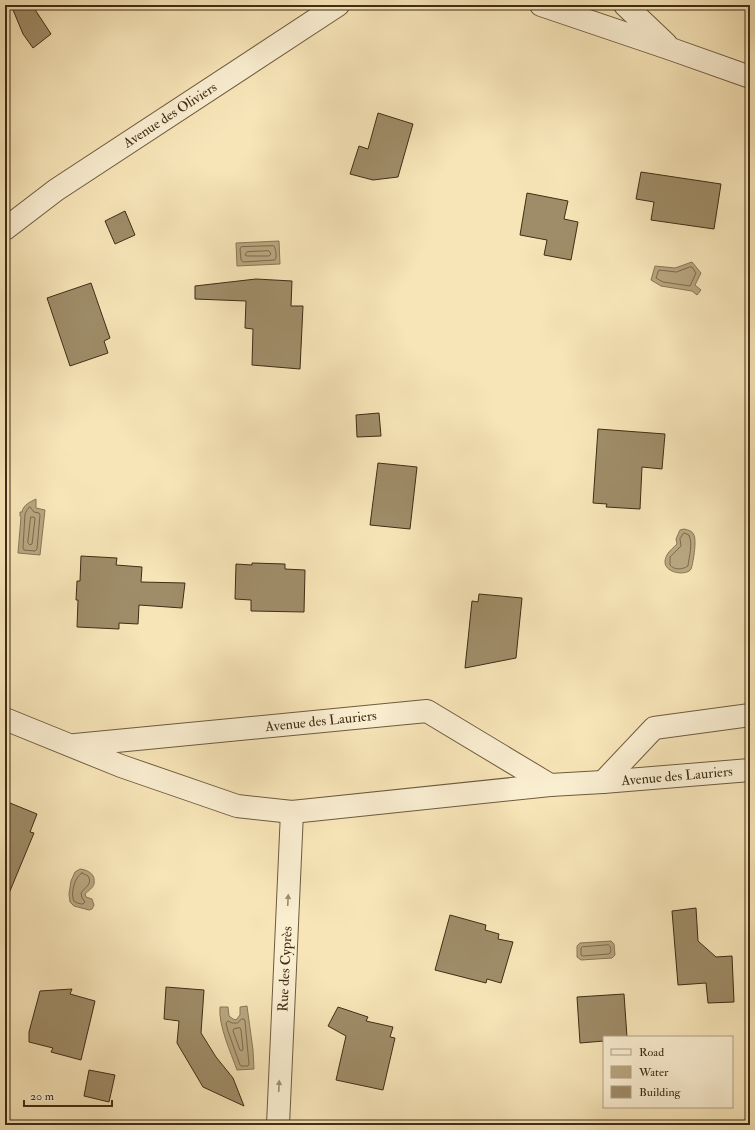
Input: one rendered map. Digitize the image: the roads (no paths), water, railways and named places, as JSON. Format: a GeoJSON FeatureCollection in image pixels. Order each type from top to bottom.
{"type":"FeatureCollection","features":[{"type":"Feature","properties":{"kind":"street","name":"Avenue des Oliviers"},"geometry":{"type":"LineString","coordinates":[[5,229],[56,190],[338,5]]}},
{"type":"Feature","properties":{"kind":"street"},"geometry":{"type":"LineString","coordinates":[[542,5],[750,77]]}},
{"type":"Feature","properties":{"kind":"street"},"geometry":{"type":"LineString","coordinates":[[625,5],[671,49]]}},
{"type":"Feature","properties":{"kind":"street","name":"Avenue des Lauriers"},"geometry":{"type":"LineString","coordinates":[[72,746],[427,711],[550,785]]}},
{"type":"Feature","properties":{"kind":"street","name":"Avenue des Lauriers"},"geometry":{"type":"LineString","coordinates":[[603,782],[654,728],[750,715]]}},
{"type":"Feature","properties":{"kind":"street","name":"Avenue des Lauriers"},"geometry":{"type":"LineString","coordinates":[[5,719],[121,766],[237,806],[292,812],[550,785],[750,770]]}},
{"type":"Feature","properties":{"kind":"street","name":"Rue des Cyprès"},"geometry":{"type":"LineString","coordinates":[[278,1125],[292,812]]}},
{"type":"Feature","properties":{"kind":"water"},"geometry":{"type":"Polygon","coordinates":[[[279,241],[280,264],[237,266],[236,243],[279,241]]]}},
{"type":"Feature","properties":{"kind":"water"},"geometry":{"type":"Polygon","coordinates":[[[692,262],[701,273],[695,285],[701,290],[697,295],[692,291],[661,286],[651,280],[655,266],[675,268],[692,262]]]}},
{"type":"Feature","properties":{"kind":"water"},"geometry":{"type":"Polygon","coordinates":[[[36,499],[36,508],[45,510],[40,555],[18,553],[21,517],[20,512],[22,512],[27,504],[36,499]]]}},
{"type":"Feature","properties":{"kind":"water"},"geometry":{"type":"Polygon","coordinates":[[[684,529],[692,532],[694,535],[694,553],[691,569],[684,573],[679,573],[669,569],[666,566],[665,561],[670,551],[677,544],[676,539],[680,530],[684,529]]]}},
{"type":"Feature","properties":{"kind":"water"},"geometry":{"type":"Polygon","coordinates":[[[80,869],[91,873],[94,878],[92,888],[85,894],[86,897],[92,899],[94,905],[92,909],[89,910],[74,906],[70,902],[69,894],[71,881],[75,872],[80,869]]]}},
{"type":"Feature","properties":{"kind":"water"},"geometry":{"type":"Polygon","coordinates":[[[611,941],[614,944],[615,955],[612,958],[581,960],[577,957],[577,946],[580,943],[611,941]]]}},
{"type":"Feature","properties":{"kind":"water"},"geometry":{"type":"Polygon","coordinates":[[[247,1006],[254,1069],[237,1070],[223,1030],[220,1007],[228,1007],[229,1016],[236,1020],[240,1015],[240,1007],[247,1006]]]}}]}
